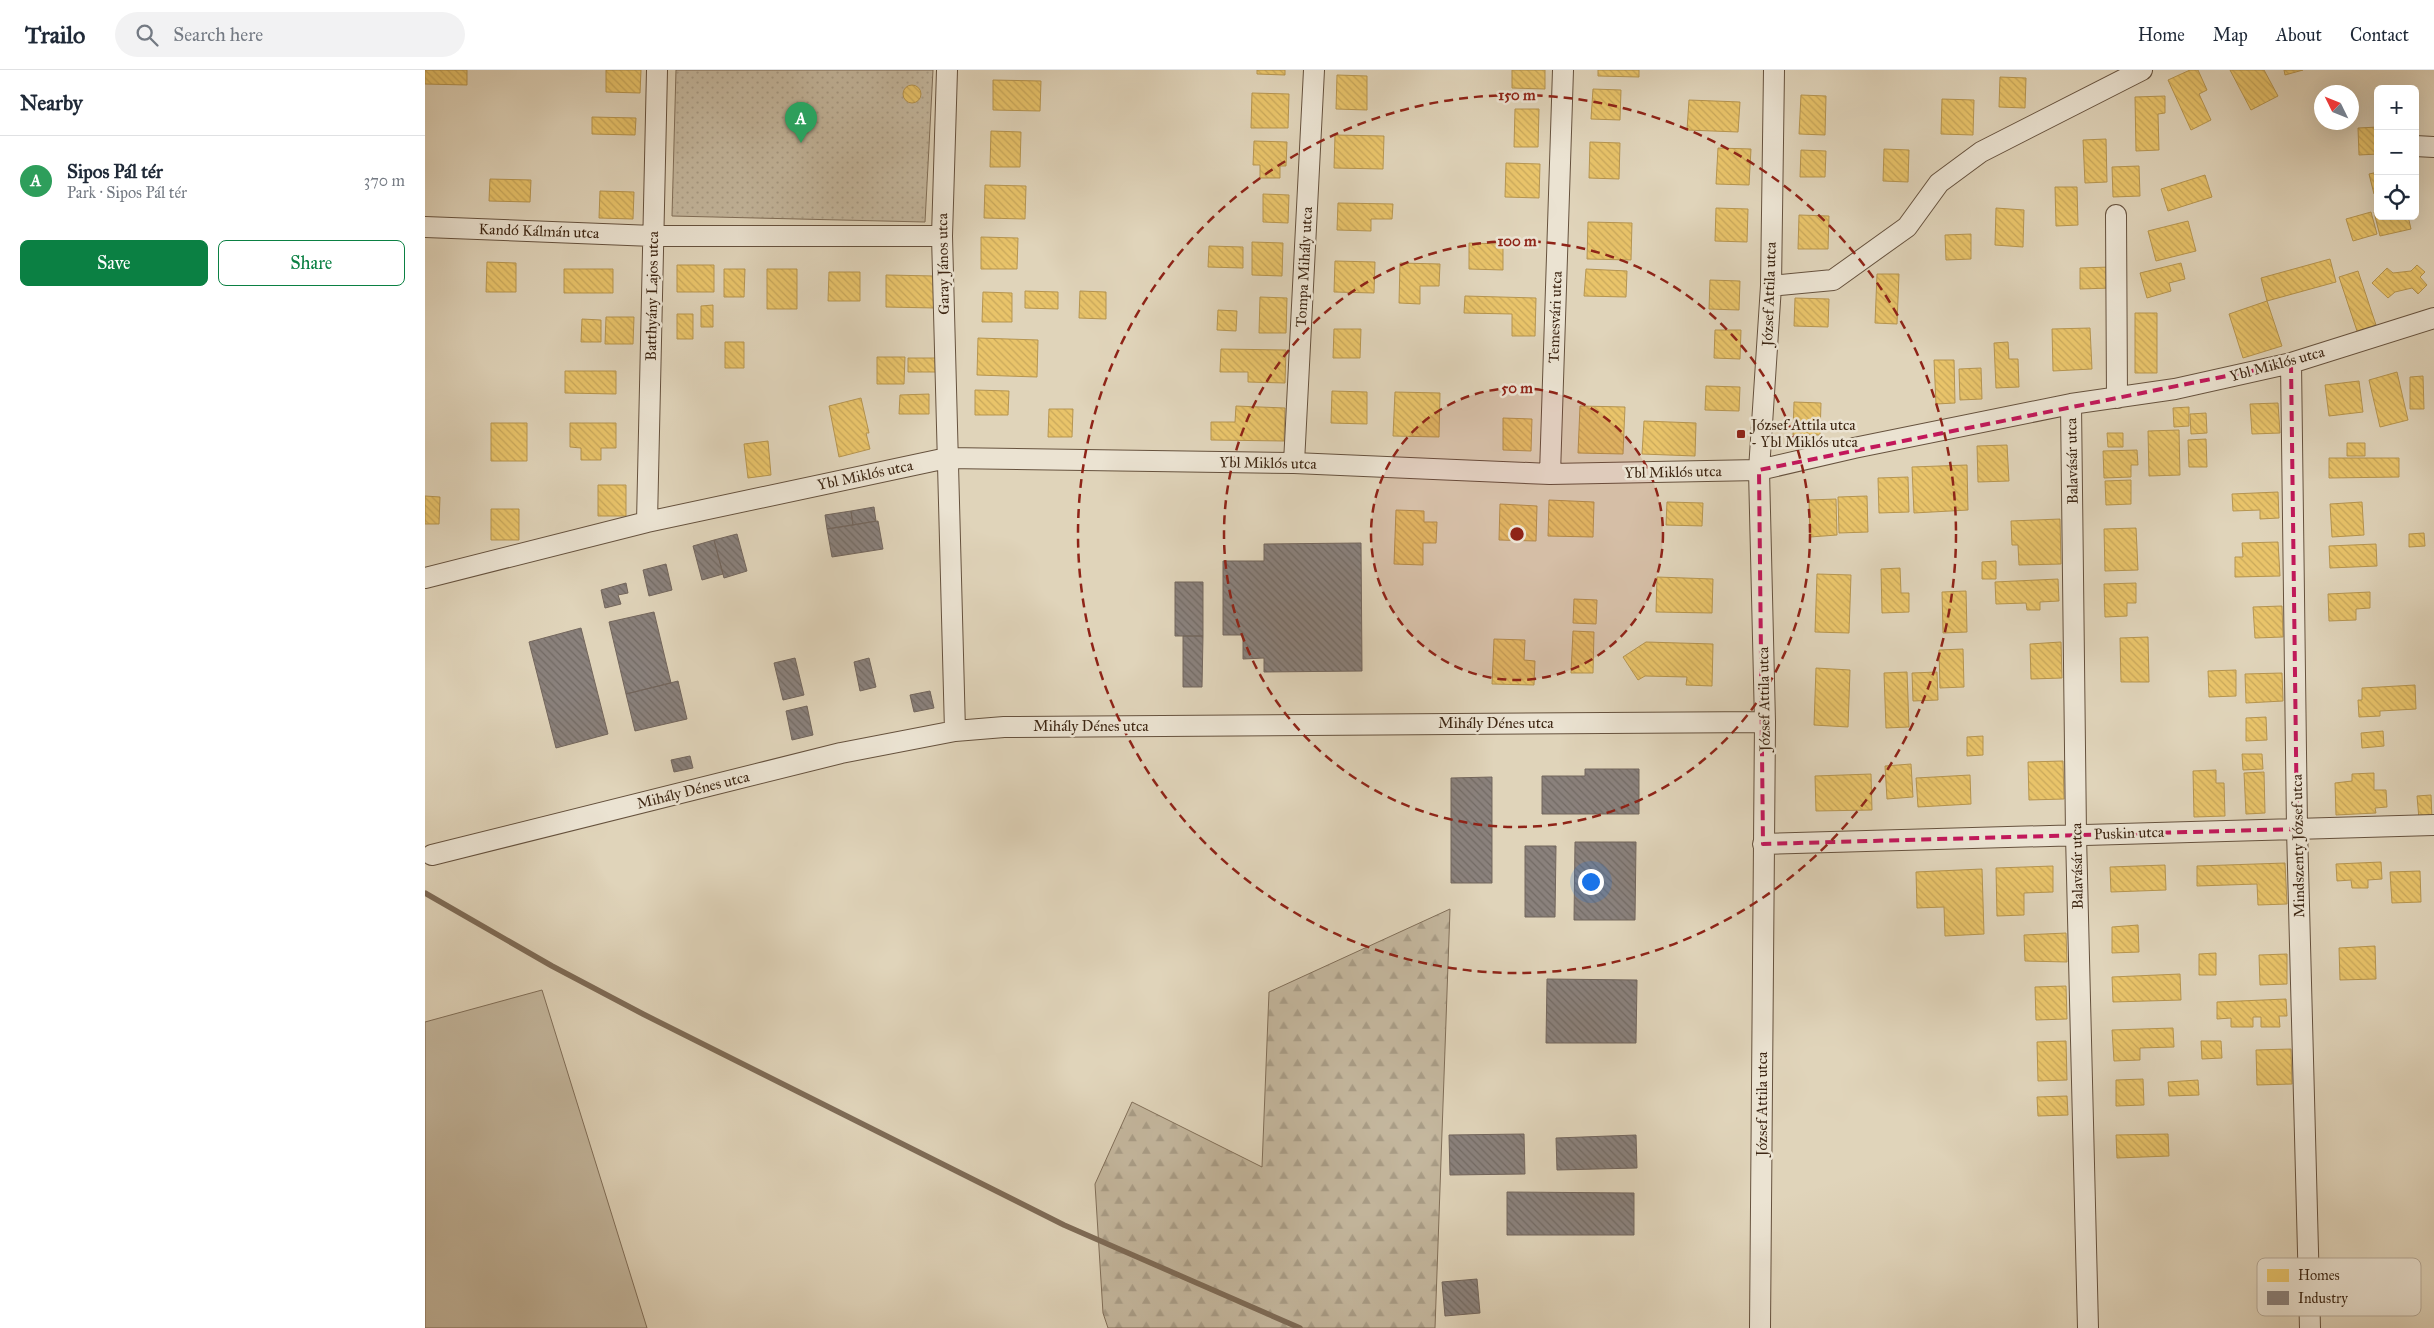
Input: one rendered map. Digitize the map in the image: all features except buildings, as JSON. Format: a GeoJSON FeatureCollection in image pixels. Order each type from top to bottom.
{"type":"FeatureCollection","features":[{"type":"Feature","properties":{"kind":"street","name":"Batthyány Lajos utca"},"geometry":{"type":"LineString","coordinates":[[647,522],[657,70]]}},
{"type":"Feature","properties":{"kind":"street","name":"Garay János utca"},"geometry":{"type":"LineString","coordinates":[[947,70],[942,236],[955,731]]}},
{"type":"Feature","properties":{"kind":"street","name":"Tompa Mihály utca"},"geometry":{"type":"LineString","coordinates":[[1294,463],[1314,70]]}},
{"type":"Feature","properties":{"kind":"street","name":"Temesvári utca"},"geometry":{"type":"LineString","coordinates":[[1550,474],[1563,70]]}},
{"type":"Feature","properties":{"kind":"street","name":"József Attila utca"},"geometry":{"type":"LineString","coordinates":[[1760,1328],[1765,722],[1759,470],[1771,286],[1774,70]]}},
{"type":"Feature","properties":{"kind":"street"},"geometry":{"type":"LineString","coordinates":[[1771,286],[1833,280],[1907,227],[1939,182],[1981,152],[2143,70]]}},
{"type":"Feature","properties":{"kind":"street"},"geometry":{"type":"LineString","coordinates":[[2419,146],[2434,147]]}},
{"type":"Feature","properties":{"kind":"street"},"geometry":{"type":"LineString","coordinates":[[2116,215],[2117,398]]}},
{"type":"Feature","properties":{"kind":"street","name":"Kandó Kálmán utca"},"geometry":{"type":"LineString","coordinates":[[425,227],[653,236],[942,236]]}},
{"type":"Feature","properties":{"kind":"street","name":"Ybl Miklós utca"},"geometry":{"type":"LineString","coordinates":[[425,578],[647,522],[947,458],[1294,463],[1550,474],[1759,470],[1854,448],[2071,404],[2175,389],[2291,363],[2434,318]]}},
{"type":"Feature","properties":{"kind":"street","name":"Mindszenty József utca"},"geometry":{"type":"LineString","coordinates":[[2291,363],[2297,829],[2308,1258]]}},
{"type":"Feature","properties":{"kind":"street","name":"Balavásár utca"},"geometry":{"type":"LineString","coordinates":[[2071,404],[2076,835],[2088,1328]]}},
{"type":"Feature","properties":{"kind":"street","name":"Mihály Dénes utca"},"geometry":{"type":"LineString","coordinates":[[432,855],[841,753],[955,731],[1014,726],[1765,722]]}},
{"type":"Feature","properties":{"kind":"street","name":"Puskin utca"},"geometry":{"type":"LineString","coordinates":[[1763,844],[2434,825]]}},
{"type":"Feature","properties":{"kind":"highlighted area"},"geometry":{"type":"Polygon","coordinates":[[[2291,363],[2297,829],[1763,844],[1759,470],[2291,363]]]}},
{"type":"Feature","properties":{"kind":"green space"},"geometry":{"type":"Polygon","coordinates":[[[676,70],[933,70],[925,222],[672,216],[676,70]]]}},
{"type":"Feature","properties":{"kind":"green space"},"geometry":{"type":"Polygon","coordinates":[[[1450,909],[1435,1328],[1108,1328],[1103,1313],[1095,1184],[1132,1102],[1262,1167],[1269,992],[1450,909]]]}},
{"type":"Feature","properties":{"kind":"green space"},"geometry":{"type":"Polygon","coordinates":[[[542,990],[647,1328],[425,1328],[425,1022],[542,990]]]}},
{"type":"Feature","properties":{"kind":"waterway"},"geometry":{"type":"LineString","coordinates":[[425,893],[552,966],[643,1014],[1064,1225],[1300,1328]]}},
{"type":"Feature","properties":{"kind":"place","name":"Sipos Pál tér"},"geometry":{"type":"Point","coordinates":[801,143]}},
{"type":"Feature","properties":{"kind":"place","name":"József Attila utca - Ybl Miklós utca"},"geometry":{"type":"Point","coordinates":[1741,434]}}]}
